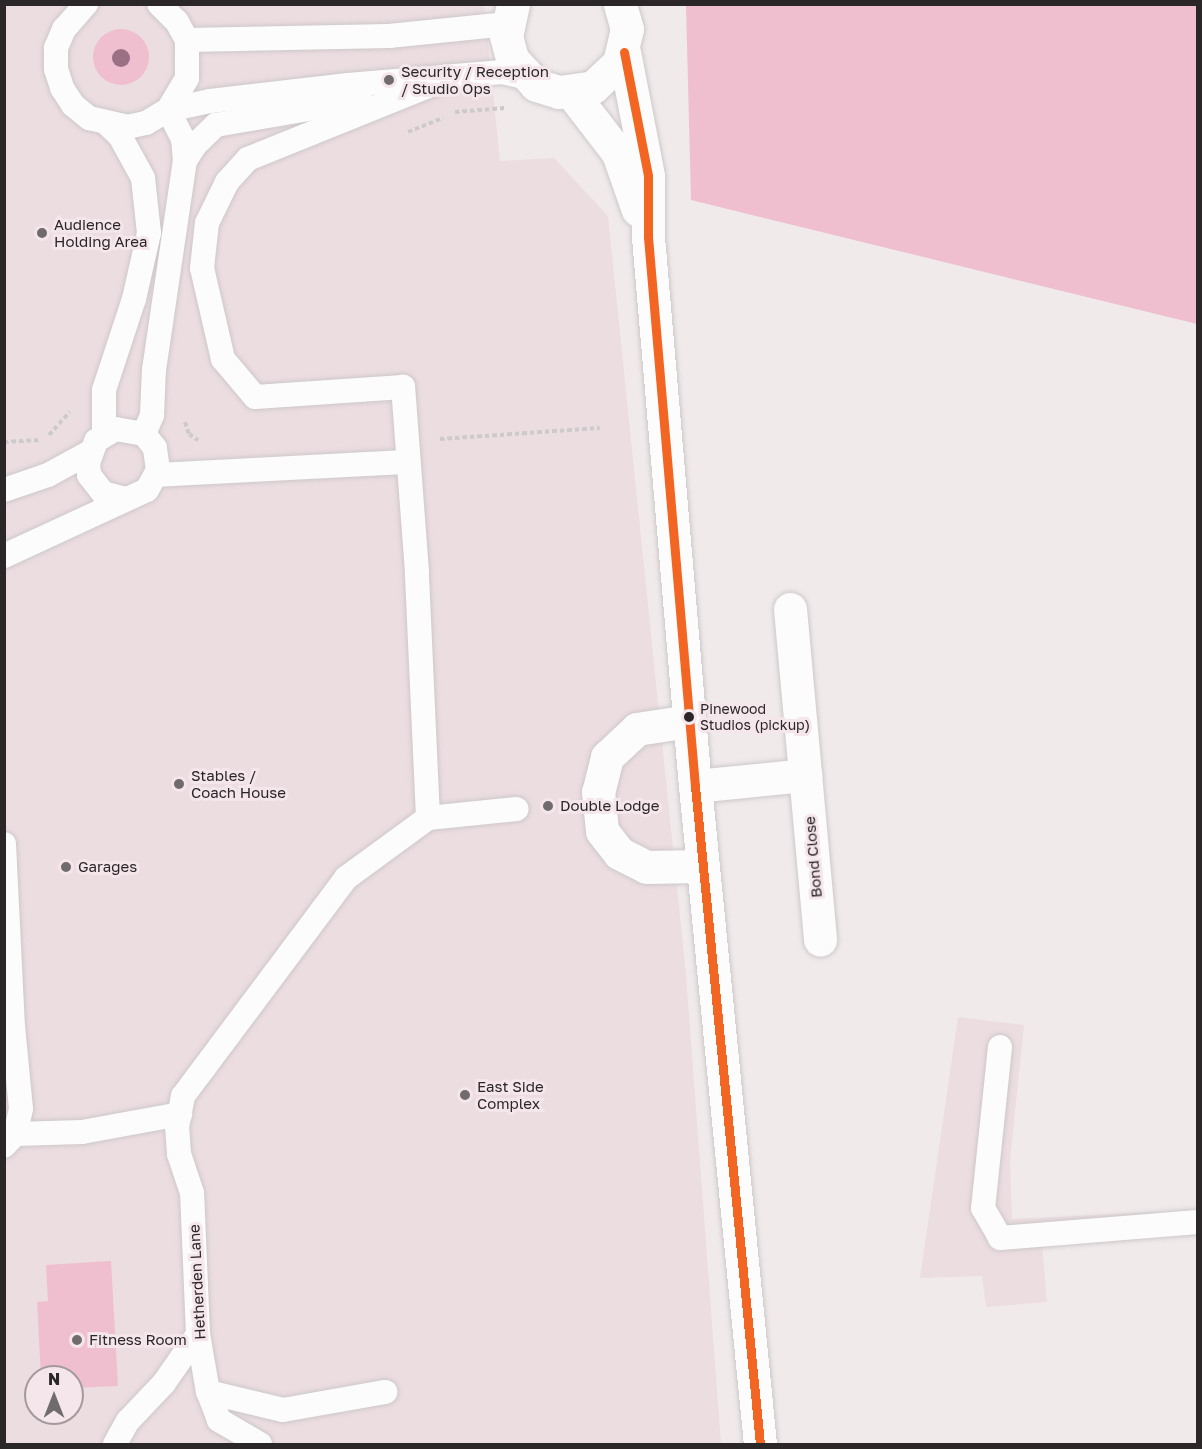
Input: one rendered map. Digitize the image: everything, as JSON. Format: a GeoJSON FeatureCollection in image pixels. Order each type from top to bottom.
{"type":"FeatureCollection","features":[{"type":"Feature","properties":{"kind":"street"},"geometry":{"type":"LineString","coordinates":[[620,4],[627,28],[624,52],[648,176],[648,237],[689,721],[760,1444]]}},
{"type":"Feature","properties":{"kind":"street"},"geometry":{"type":"LineString","coordinates":[[510,14],[512,59],[527,78],[547,89],[571,92],[604,80],[624,52]]}},
{"type":"Feature","properties":{"kind":"street"},"geometry":{"type":"LineString","coordinates":[[571,92],[618,153],[648,237]]}},
{"type":"Feature","properties":{"kind":"street","name":"Bond Close"},"geometry":{"type":"LineString","coordinates":[[790,609],[820,940]]}},
{"type":"Feature","properties":{"kind":"street"},"geometry":{"type":"LineString","coordinates":[[689,721],[637,729],[607,757],[598,792],[602,831],[619,853],[646,867],[703,866]]}},
{"type":"Feature","properties":{"kind":"street"},"geometry":{"type":"LineString","coordinates":[[695,786],[805,775]]}},
{"type":"Feature","properties":{"kind":"lane"},"geometry":{"type":"LineString","coordinates":[[159,4],[177,22],[187,40],[188,78],[168,110]]}},
{"type":"Feature","properties":{"kind":"lane"},"geometry":{"type":"LineString","coordinates":[[80,7],[56,48],[56,69],[73,105],[89,118],[108,125],[120,136],[143,177],[149,233],[134,299],[104,390],[97,442],[88,463],[95,485],[114,498],[126,499]]}},
{"type":"Feature","properties":{"kind":"lane"},"geometry":{"type":"LineString","coordinates":[[187,40],[389,36],[510,14]]}},
{"type":"Feature","properties":{"kind":"lane"},"geometry":{"type":"LineString","coordinates":[[108,125],[146,123],[168,110],[210,101],[502,72],[527,78]]}},
{"type":"Feature","properties":{"kind":"lane"},"geometry":{"type":"LineString","coordinates":[[185,161],[195,145],[216,125],[350,103],[453,76]]}},
{"type":"Feature","properties":{"kind":"lane"},"geometry":{"type":"LineString","coordinates":[[428,818],[402,387],[255,397],[223,359],[202,268],[207,223],[227,182],[248,159],[453,76]]}},
{"type":"Feature","properties":{"kind":"lane"},"geometry":{"type":"LineString","coordinates":[[144,434],[152,416],[154,370],[185,161],[183,140],[168,110]]}},
{"type":"Feature","properties":{"kind":"lane"},"geometry":{"type":"LineString","coordinates":[[4,490],[48,475],[97,442],[127,428],[144,434],[155,448],[156,476],[147,490],[4,556]]}},
{"type":"Feature","properties":{"kind":"lane"},"geometry":{"type":"LineString","coordinates":[[156,476],[408,462]]}},
{"type":"Feature","properties":{"kind":"lane"},"geometry":{"type":"LineString","coordinates":[[4,844],[21,1109],[10,1140],[82,1132],[182,1105],[346,878],[428,818],[517,809]]}},
{"type":"Feature","properties":{"kind":"lane"},"geometry":{"type":"LineString","coordinates":[[1000,1047],[983,1208],[1000,1238],[1197,1222]]}},
{"type":"Feature","properties":{"kind":"lane","name":"Hetherden Lane"},"geometry":{"type":"LineString","coordinates":[[182,1105],[179,1154],[192,1193],[198,1334],[208,1392],[219,1420],[260,1444]]}},
{"type":"Feature","properties":{"kind":"lane"},"geometry":{"type":"LineString","coordinates":[[115,1444],[128,1421],[164,1383],[198,1334]]}},
{"type":"Feature","properties":{"kind":"lane"},"geometry":{"type":"LineString","coordinates":[[208,1392],[283,1410],[385,1392]]}},
{"type":"Feature","properties":{"kind":"path"},"geometry":{"type":"LineString","coordinates":[[4,442],[38,441],[51,434],[69,416],[73,406]]}},
{"type":"Feature","properties":{"kind":"shaded area"},"geometry":{"type":"Polygon","coordinates":[[[5,5],[484,5],[500,161],[554,158],[608,216],[686,975],[721,1444],[5,1444],[5,5]]]}},
{"type":"Feature","properties":{"kind":"shaded area"},"geometry":{"type":"Polygon","coordinates":[[[686,5],[1197,5],[1197,324],[691,200],[686,5]]]}},
{"type":"Feature","properties":{"kind":"shaded area"},"geometry":{"type":"Polygon","coordinates":[[[121,29],[132,31],[141,37],[147,46],[149,57],[147,68],[141,77],[132,83],[121,85],[110,83],[101,77],[95,68],[93,57],[95,46],[101,37],[110,31],[121,29]]]}},
{"type":"Feature","properties":{"kind":"shaded area"},"geometry":{"type":"Polygon","coordinates":[[[958,1017],[1024,1025],[1010,1161],[1012,1219],[1158,1212],[1165,1236],[1042,1243],[1047,1302],[986,1307],[982,1276],[920,1278],[958,1017]]]}},
{"type":"Feature","properties":{"kind":"shaded area","name":"Fitness Room"},"geometry":{"type":"Polygon","coordinates":[[[111,1261],[118,1386],[84,1387],[84,1365],[40,1365],[37,1302],[48,1301],[46,1265],[111,1261]]]}},
{"type":"Feature","properties":{"kind":"transit line"},"geometry":{"type":"LineString","coordinates":[[624,52],[648,176],[648,237],[695,786],[760,1444]]}},
{"type":"Feature","properties":{"kind":"place","name":"Security / Reception / Studio Ops"},"geometry":{"type":"Point","coordinates":[389,80]}},
{"type":"Feature","properties":{"kind":"place","name":"Audience Holding Area"},"geometry":{"type":"Point","coordinates":[42,233]}},
{"type":"Feature","properties":{"kind":"place","name":"Pinewood Studios (pickup)"},"geometry":{"type":"Point","coordinates":[689,717]}},
{"type":"Feature","properties":{"kind":"place","name":"Stables / Coach House"},"geometry":{"type":"Point","coordinates":[179,784]}},
{"type":"Feature","properties":{"kind":"place","name":"Double Lodge"},"geometry":{"type":"Point","coordinates":[548,806]}},
{"type":"Feature","properties":{"kind":"place","name":"Garages"},"geometry":{"type":"Point","coordinates":[66,867]}},
{"type":"Feature","properties":{"kind":"place","name":"East Side Complex"},"geometry":{"type":"Point","coordinates":[465,1095]}},
{"type":"Feature","properties":{"kind":"place","name":"Fitness Room"},"geometry":{"type":"Point","coordinates":[77,1340]}}]}
